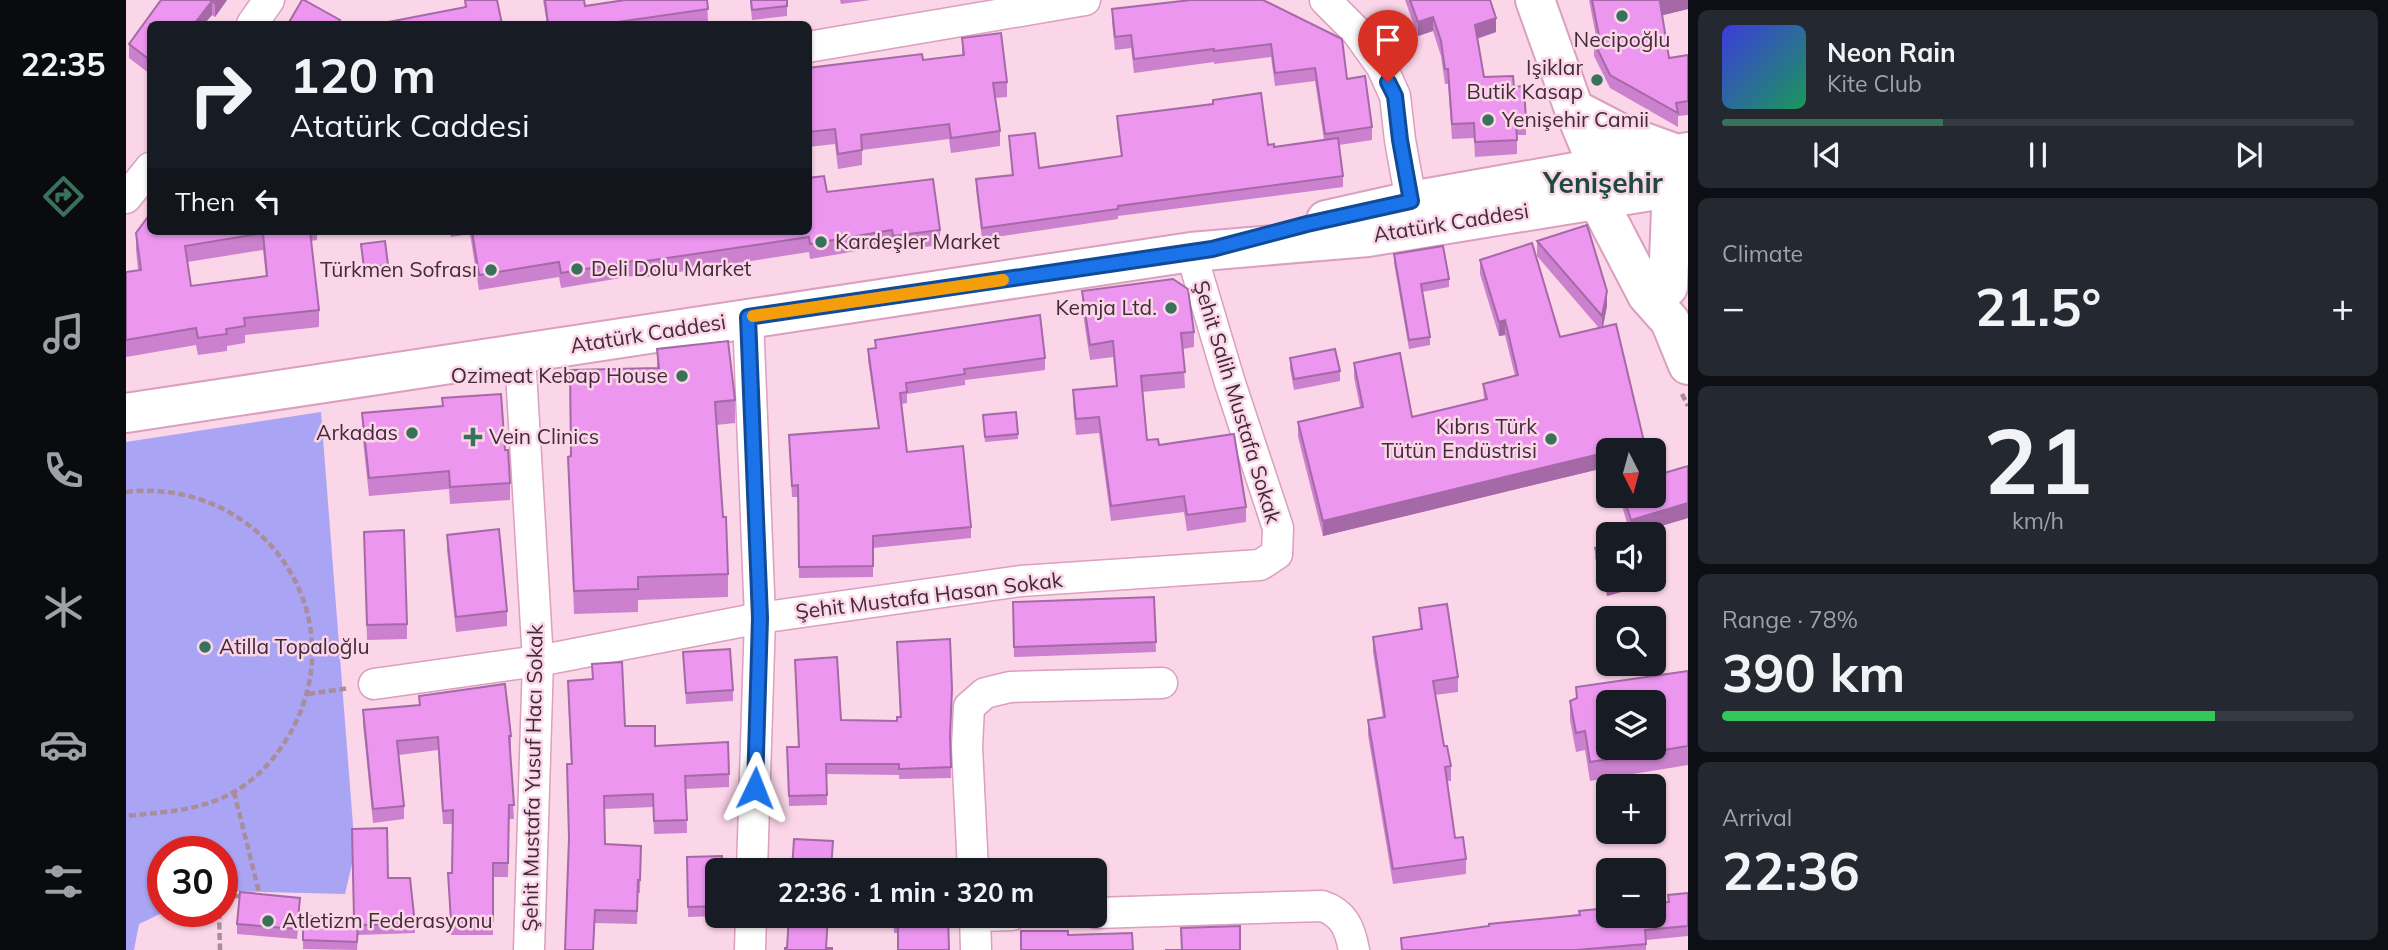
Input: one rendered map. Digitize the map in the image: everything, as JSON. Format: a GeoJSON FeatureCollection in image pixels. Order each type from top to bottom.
{"type":"FeatureCollection","features":[{"type":"Feature","properties":{"kind":"main road"},"geometry":{"type":"LineString","coordinates":[[1535,0],[1574,109],[1606,187],[1669,304],[1688,365]]}},
{"type":"Feature","properties":{"kind":"main road"},"geometry":{"type":"LineString","coordinates":[[1574,109],[1683,169],[1671,210],[1669,304]]}},
{"type":"Feature","properties":{"kind":"main road"},"geometry":{"type":"LineString","coordinates":[[1574,109],[1563,136],[1526,196],[1598,230],[1625,254]]}},
{"type":"Feature","properties":{"kind":"main road","name":"Atatürk Caddesi"},"geometry":{"type":"LineString","coordinates":[[1201,250],[1411,201],[1526,196],[1606,187],[1683,169]]}},
{"type":"Feature","properties":{"kind":"main road"},"geometry":{"type":"LineString","coordinates":[[1606,187],[1625,254],[1647,295],[1669,304]]}},
{"type":"Feature","properties":{"kind":"main road","name":"Atatürk Caddesi"},"geometry":{"type":"LineString","coordinates":[[126,413],[1201,250],[1368,237],[1526,196]]}},
{"type":"Feature","properties":{"kind":"street"},"geometry":{"type":"LineString","coordinates":[[254,21],[269,0]]}},
{"type":"Feature","properties":{"kind":"street"},"geometry":{"type":"LineString","coordinates":[[812,46],[1085,0]]}},
{"type":"Feature","properties":{"kind":"street"},"geometry":{"type":"LineString","coordinates":[[1325,0],[1357,32],[1382,67],[1395,96],[1411,201]]}},
{"type":"Feature","properties":{"kind":"street"},"geometry":{"type":"LineString","coordinates":[[126,198],[147,172]]}},
{"type":"Feature","properties":{"kind":"street","name":"Şehit Salih Mustafa Sokak"},"geometry":{"type":"LineString","coordinates":[[1201,250],[1230,383],[1278,528],[1277,554]]}},
{"type":"Feature","properties":{"kind":"street"},"geometry":{"type":"LineString","coordinates":[[748,317],[760,618],[752,858]]}},
{"type":"Feature","properties":{"kind":"street","name":"Şehit Mustafa Yusuf Hacı Sokak"},"geometry":{"type":"LineString","coordinates":[[520,355],[538,661],[529,950]]}},
{"type":"Feature","properties":{"kind":"street","name":"Şehit Mustafa Hasan Sokak"},"geometry":{"type":"LineString","coordinates":[[374,684],[538,661],[760,618],[1021,581],[1260,565],[1277,554]]}},
{"type":"Feature","properties":{"kind":"street"},"geometry":{"type":"LineString","coordinates":[[972,858],[967,747],[969,708],[985,693],[1010,687],[1162,683]]}},
{"type":"Feature","properties":{"kind":"street"},"geometry":{"type":"LineString","coordinates":[[1107,913],[1322,906],[1342,917],[1348,927],[1354,950]]}},
{"type":"Feature","properties":{"kind":"street"},"geometry":{"type":"LineString","coordinates":[[750,950],[751,928]]}},
{"type":"Feature","properties":{"kind":"street"},"geometry":{"type":"LineString","coordinates":[[975,928],[976,950]]}},
{"type":"Feature","properties":{"kind":"path"},"geometry":{"type":"LineString","coordinates":[[126,492],[171,491],[203,499],[235,514],[263,535],[293,573],[307,606],[313,649],[308,694],[286,742],[260,772],[234,792],[192,809],[126,816]]}},
{"type":"Feature","properties":{"kind":"path"},"geometry":{"type":"LineString","coordinates":[[308,694],[374,684]]}},
{"type":"Feature","properties":{"kind":"path"},"geometry":{"type":"LineString","coordinates":[[234,792],[260,896],[238,896]]}},
{"type":"Feature","properties":{"kind":"path"},"geometry":{"type":"LineString","coordinates":[[219,927],[220,950]]}},
{"type":"Feature","properties":{"kind":"shaded area"},"geometry":{"type":"Polygon","coordinates":[[[321,412],[355,851],[345,894],[238,891],[238,836],[147,836],[147,920],[139,924],[134,950],[126,950],[126,442],[321,412]]]}},
{"type":"Feature","properties":{"kind":"building"},"geometry":{"type":"Polygon","coordinates":[[[161,0],[217,0],[215,3],[212,1],[196,21],[147,21],[147,58],[129,44],[161,0]]]}},
{"type":"Feature","properties":{"kind":"building"},"geometry":{"type":"Polygon","coordinates":[[[302,0],[340,20],[339,21],[290,21],[302,0]]]}},
{"type":"Feature","properties":{"kind":"building"},"geometry":{"type":"Polygon","coordinates":[[[465,0],[497,0],[501,21],[394,21],[466,7],[465,0]]]}},
{"type":"Feature","properties":{"kind":"building"},"geometry":{"type":"Polygon","coordinates":[[[545,0],[584,0],[585,6],[625,0],[707,0],[708,9],[625,21],[548,21],[545,0]]]}},
{"type":"Feature","properties":{"kind":"building"},"geometry":{"type":"Polygon","coordinates":[[[751,0],[787,0],[787,6],[752,10],[751,0]]]}},
{"type":"Feature","properties":{"kind":"building"},"geometry":{"type":"Polygon","coordinates":[[[1191,0],[1263,0],[1342,39],[1347,79],[1365,76],[1372,127],[1325,134],[1315,68],[1275,73],[1271,44],[1134,59],[1131,35],[1115,37],[1112,9],[1191,0]]]}},
{"type":"Feature","properties":{"kind":"building"},"geometry":{"type":"Polygon","coordinates":[[[1410,0],[1490,0],[1496,18],[1475,25],[1484,77],[1513,76],[1514,87],[1524,86],[1526,120],[1516,121],[1517,140],[1475,142],[1474,123],[1452,124],[1448,69],[1445,69],[1441,41],[1433,17],[1418,22],[1410,0]]]}},
{"type":"Feature","properties":{"kind":"building"},"geometry":{"type":"Polygon","coordinates":[[[1592,0],[1668,0],[1660,2],[1669,58],[1688,55],[1688,101],[1676,103],[1678,113],[1610,75],[1594,42],[1600,41],[1592,0]]]}},
{"type":"Feature","properties":{"kind":"building"},"geometry":{"type":"Polygon","coordinates":[[[1001,33],[1007,82],[993,83],[1000,131],[951,138],[949,124],[861,135],[862,150],[838,154],[835,129],[812,132],[812,68],[922,54],[923,60],[964,55],[962,38],[1001,33]]]}},
{"type":"Feature","properties":{"kind":"building"},"geometry":{"type":"Polygon","coordinates":[[[1261,93],[1268,145],[1274,144],[1274,147],[1338,138],[1343,176],[1118,206],[1118,209],[982,228],[976,179],[1013,175],[1009,136],[1035,133],[1039,168],[1122,156],[1117,116],[1213,104],[1213,100],[1261,93]]]}},
{"type":"Feature","properties":{"kind":"building"},"geometry":{"type":"Polygon","coordinates":[[[824,176],[827,192],[933,179],[940,230],[893,236],[892,230],[810,244],[809,237],[561,273],[559,262],[479,275],[473,235],[812,235],[812,178],[824,176]]]}},
{"type":"Feature","properties":{"kind":"building"},"geometry":{"type":"Polygon","coordinates":[[[147,218],[147,235],[251,235],[185,246],[191,286],[267,276],[263,235],[310,235],[319,310],[244,318],[245,326],[226,329],[227,334],[198,338],[196,328],[126,340],[126,272],[141,270],[136,233],[147,218]]]}},
{"type":"Feature","properties":{"kind":"building"},"geometry":{"type":"Polygon","coordinates":[[[1587,225],[1607,291],[1602,316],[1537,241],[1587,225]]]}},
{"type":"Feature","properties":{"kind":"building"},"geometry":{"type":"Polygon","coordinates":[[[385,241],[388,265],[364,268],[361,244],[385,241]]]}},
{"type":"Feature","properties":{"kind":"building","name":"Kıbrıs Türk Tütün Endüstrisi"},"geometry":{"type":"Polygon","coordinates":[[[1532,243],[1560,337],[1616,324],[1643,438],[1596,438],[1596,455],[1323,521],[1298,422],[1363,407],[1354,363],[1400,353],[1412,417],[1487,399],[1483,384],[1518,375],[1505,320],[1499,322],[1480,260],[1532,243]]]}},
{"type":"Feature","properties":{"kind":"building"},"geometry":{"type":"Polygon","coordinates":[[[1443,246],[1449,279],[1421,284],[1430,337],[1409,340],[1394,254],[1443,246]]]}},
{"type":"Feature","properties":{"kind":"building"},"geometry":{"type":"Polygon","coordinates":[[[1173,279],[1188,289],[1194,332],[1181,333],[1185,372],[1141,376],[1147,440],[1158,439],[1159,445],[1234,434],[1246,507],[1187,515],[1184,496],[1111,506],[1099,417],[1076,419],[1073,390],[1117,386],[1113,341],[1090,345],[1082,291],[1173,279]]]}},
{"type":"Feature","properties":{"kind":"building"},"geometry":{"type":"Polygon","coordinates":[[[1040,315],[1045,358],[964,369],[965,374],[906,383],[907,392],[900,393],[907,452],[963,446],[971,527],[873,536],[873,566],[799,567],[798,485],[792,486],[789,435],[879,428],[868,349],[876,348],[875,340],[1040,315]]]}},
{"type":"Feature","properties":{"kind":"building"},"geometry":{"type":"Polygon","coordinates":[[[728,341],[735,400],[715,402],[723,517],[726,517],[728,574],[638,577],[638,589],[574,591],[568,457],[571,456],[570,370],[659,368],[657,349],[728,341]]]}},
{"type":"Feature","properties":{"kind":"building"},"geometry":{"type":"Polygon","coordinates":[[[1335,349],[1340,371],[1294,379],[1290,358],[1335,349]]]}},
{"type":"Feature","properties":{"kind":"building"},"geometry":{"type":"Polygon","coordinates":[[[501,394],[510,483],[450,487],[449,471],[369,478],[362,413],[443,406],[442,398],[501,394]]]}},
{"type":"Feature","properties":{"kind":"building"},"geometry":{"type":"Polygon","coordinates":[[[1016,412],[1018,434],[985,437],[983,415],[1016,412]]]}},
{"type":"Feature","properties":{"kind":"building"},"geometry":{"type":"Polygon","coordinates":[[[1688,466],[1688,503],[1631,520],[1627,508],[1666,508],[1666,472],[1688,466]]]}},
{"type":"Feature","properties":{"kind":"building"},"geometry":{"type":"Polygon","coordinates":[[[499,529],[507,611],[456,617],[447,535],[499,529]]]}},
{"type":"Feature","properties":{"kind":"building"},"geometry":{"type":"Polygon","coordinates":[[[404,530],[407,624],[367,625],[364,532],[404,530]]]}},
{"type":"Feature","properties":{"kind":"building"},"geometry":{"type":"Polygon","coordinates":[[[1154,597],[1156,642],[1014,647],[1013,602],[1154,597]]]}},
{"type":"Feature","properties":{"kind":"building"},"geometry":{"type":"Polygon","coordinates":[[[1447,604],[1458,677],[1433,681],[1444,746],[1447,746],[1451,766],[1445,767],[1455,838],[1463,837],[1466,859],[1393,869],[1368,720],[1385,717],[1373,637],[1422,629],[1419,608],[1447,604]]]}},
{"type":"Feature","properties":{"kind":"building"},"geometry":{"type":"Polygon","coordinates":[[[950,639],[951,767],[899,769],[899,764],[826,764],[827,795],[789,796],[787,747],[799,747],[795,660],[837,657],[841,720],[897,721],[897,717],[901,717],[897,642],[950,639]]]}},
{"type":"Feature","properties":{"kind":"building"},"geometry":{"type":"Polygon","coordinates":[[[730,649],[733,690],[686,693],[683,652],[730,649]]]}},
{"type":"Feature","properties":{"kind":"building"},"geometry":{"type":"Polygon","coordinates":[[[622,662],[625,726],[655,726],[655,746],[728,742],[729,774],[685,776],[687,820],[654,821],[653,794],[604,796],[605,844],[641,846],[637,911],[595,910],[593,950],[565,950],[569,838],[567,764],[572,764],[568,681],[593,679],[592,664],[622,662]]]}},
{"type":"Feature","properties":{"kind":"building"},"geometry":{"type":"Polygon","coordinates":[[[1688,671],[1688,746],[1666,750],[1666,690],[1596,690],[1596,760],[1602,760],[1590,762],[1585,731],[1576,733],[1570,701],[1577,698],[1576,687],[1688,671]]]}},
{"type":"Feature","properties":{"kind":"building"},"geometry":{"type":"Polygon","coordinates":[[[505,684],[511,736],[514,805],[509,805],[508,863],[493,863],[493,921],[451,921],[448,873],[452,873],[453,810],[443,811],[438,737],[397,741],[404,806],[373,809],[363,710],[420,705],[419,696],[505,684]]]}},
{"type":"Feature","properties":{"kind":"building"},"geometry":{"type":"Polygon","coordinates":[[[387,828],[388,878],[410,878],[415,924],[358,925],[357,942],[303,940],[303,916],[354,918],[352,829],[387,828]]]}},
{"type":"Feature","properties":{"kind":"building"},"geometry":{"type":"Polygon","coordinates":[[[794,839],[833,841],[832,858],[793,858],[794,839]]]}},
{"type":"Feature","properties":{"kind":"building"},"geometry":{"type":"Polygon","coordinates":[[[722,856],[705,858],[705,906],[688,907],[687,857],[722,856]]]}},
{"type":"Feature","properties":{"kind":"building","name":"Atletizm Federasyonu"},"geometry":{"type":"Polygon","coordinates":[[[240,892],[300,898],[297,929],[238,924],[240,892]]]}},
{"type":"Feature","properties":{"kind":"building"},"geometry":{"type":"Polygon","coordinates":[[[1688,893],[1688,926],[1645,930],[1646,944],[1576,950],[1402,950],[1401,938],[1489,924],[1580,915],[1579,911],[1596,909],[1596,928],[1666,928],[1668,895],[1688,893]]]}},
{"type":"Feature","properties":{"kind":"building"},"geometry":{"type":"Polygon","coordinates":[[[1240,926],[1240,950],[1182,950],[1181,928],[1240,926]]]}},
{"type":"Feature","properties":{"kind":"building"},"geometry":{"type":"Polygon","coordinates":[[[788,928],[827,928],[826,948],[832,950],[785,950],[788,928]]]}},
{"type":"Feature","properties":{"kind":"building"},"geometry":{"type":"Polygon","coordinates":[[[898,928],[948,928],[949,950],[898,950],[898,928]]]}},
{"type":"Feature","properties":{"kind":"building"},"geometry":{"type":"Polygon","coordinates":[[[1021,931],[1068,931],[1068,935],[1132,933],[1133,950],[1021,950],[1021,931]]]}},
{"type":"Feature","properties":{"kind":"slow traffic"},"geometry":{"type":"LineString","coordinates":[[753,316],[1003,280]]}},
{"type":"Feature","properties":{"kind":"place","name":"Necipoğlu"},"geometry":{"type":"Point","coordinates":[1622,16]}},
{"type":"Feature","properties":{"kind":"place","name":"Işiklar Butik Kasap"},"geometry":{"type":"Point","coordinates":[1597,80]}},
{"type":"Feature","properties":{"kind":"place","name":"Yenişehir Camii"},"geometry":{"type":"Point","coordinates":[1488,120]}},
{"type":"Feature","properties":{"kind":"place","name":"Kardeşler Market"},"geometry":{"type":"Point","coordinates":[821,242]}},
{"type":"Feature","properties":{"kind":"place","name":"Deli Dolu Market"},"geometry":{"type":"Point","coordinates":[577,269]}},
{"type":"Feature","properties":{"kind":"place","name":"Türkmen Sofrası"},"geometry":{"type":"Point","coordinates":[491,270]}},
{"type":"Feature","properties":{"kind":"place","name":"Kemja Ltd."},"geometry":{"type":"Point","coordinates":[1171,308]}},
{"type":"Feature","properties":{"kind":"place","name":"Ozimeat Kebap House"},"geometry":{"type":"Point","coordinates":[682,376]}},
{"type":"Feature","properties":{"kind":"place","name":"Arkadas"},"geometry":{"type":"Point","coordinates":[412,433]}},
{"type":"Feature","properties":{"kind":"place","name":"Vein Clinics"},"geometry":{"type":"Point","coordinates":[473,437]}},
{"type":"Feature","properties":{"kind":"place","name":"Kıbrıs Türk Tütün Endüstrisi"},"geometry":{"type":"Point","coordinates":[1551,439]}},
{"type":"Feature","properties":{"kind":"place","name":"Atilla Topaloğlu"},"geometry":{"type":"Point","coordinates":[205,647]}},
{"type":"Feature","properties":{"kind":"place","name":"Atletizm Federasyonu"},"geometry":{"type":"Point","coordinates":[268,921]}},
{"type":"Feature","properties":{"kind":"district","name":"Yenişehir"},"geometry":{"type":"Point","coordinates":[1603,183]}},
{"type":"Feature","properties":{"kind":"route"},"geometry":{"type":"LineString","coordinates":[[755,788],[760,618],[748,317],[1212,249],[1411,201],[1395,96],[1388,82]]}}]}
